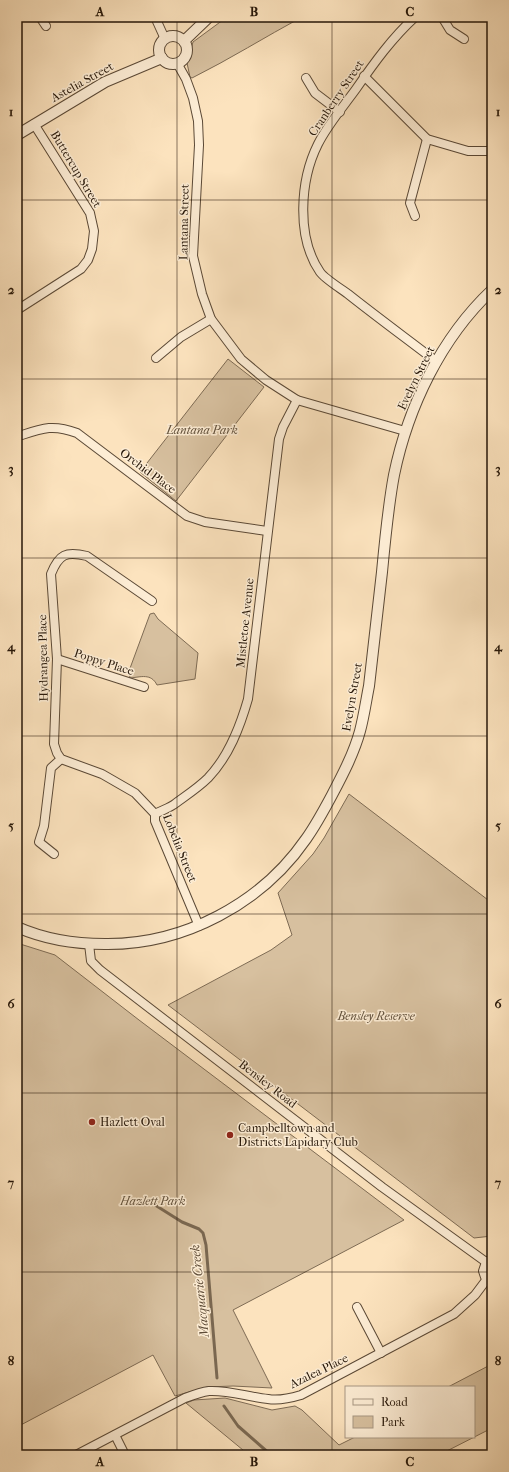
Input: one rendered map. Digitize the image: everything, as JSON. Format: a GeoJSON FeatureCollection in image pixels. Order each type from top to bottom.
{"type":"FeatureCollection","features":[{"type":"Feature","properties":{"kind":"street"},"geometry":{"type":"LineString","coordinates":[[40,17],[46,26]]}},
{"type":"Feature","properties":{"kind":"street"},"geometry":{"type":"LineString","coordinates":[[155,17],[164,38]]}},
{"type":"Feature","properties":{"kind":"street"},"geometry":{"type":"LineString","coordinates":[[184,41],[209,17]]}},
{"type":"Feature","properties":{"kind":"street","name":"Cranberry Street"},"geometry":{"type":"LineString","coordinates":[[416,17],[396,35],[364,76],[318,144],[304,191],[306,238],[309,249],[320,272],[437,362]]}},
{"type":"Feature","properties":{"kind":"street"},"geometry":{"type":"LineString","coordinates":[[442,17],[450,30],[464,39]]}},
{"type":"Feature","properties":{"kind":"street"},"geometry":{"type":"LineString","coordinates":[[175,36],[180,37],[184,41],[187,46],[187,54],[184,59],[177,63],[169,63],[162,58],[159,48],[164,38],[175,36]]}},
{"type":"Feature","properties":{"kind":"street","name":"Astelia Street"},"geometry":{"type":"LineString","coordinates":[[17,135],[105,82],[162,58]]}},
{"type":"Feature","properties":{"kind":"street","name":"Lantana Street"},"geometry":{"type":"LineString","coordinates":[[177,63],[186,79],[193,98],[198,121],[199,145],[193,256],[202,294],[211,319],[241,359],[266,380],[297,400],[405,431]]}},
{"type":"Feature","properties":{"kind":"street"},"geometry":{"type":"LineString","coordinates":[[364,76],[427,139],[468,151],[488,152],[492,150]]}},
{"type":"Feature","properties":{"kind":"street"},"geometry":{"type":"LineString","coordinates":[[306,78],[316,93],[340,112]]}},
{"type":"Feature","properties":{"kind":"street","name":"Buttercup Street"},"geometry":{"type":"LineString","coordinates":[[17,310],[80,269],[88,260],[92,249],[94,231],[90,213],[34,124]]}},
{"type":"Feature","properties":{"kind":"street"},"geometry":{"type":"LineString","coordinates":[[416,216],[410,203],[427,139]]}},
{"type":"Feature","properties":{"kind":"street","name":"Evelyn Street"},"geometry":{"type":"LineString","coordinates":[[17,934],[32,934],[89,944],[120,944],[152,940],[176,934],[199,926],[244,901],[270,880],[306,840],[346,770],[364,716],[369,686],[391,490],[405,431],[415,406],[437,362],[453,336],[467,317],[492,290]]}},
{"type":"Feature","properties":{"kind":"street"},"geometry":{"type":"LineString","coordinates":[[156,358],[182,337],[211,319]]}},
{"type":"Feature","properties":{"kind":"street","name":"Mistletoe Avenue"},"geometry":{"type":"LineString","coordinates":[[155,814],[175,804],[208,778],[221,761],[241,725],[248,699],[279,439],[283,427],[297,400]]}},
{"type":"Feature","properties":{"kind":"street","name":"Orchid Place"},"geometry":{"type":"LineString","coordinates":[[19,436],[45,428],[64,428],[78,433],[187,516],[204,522],[267,531]]}},
{"type":"Feature","properties":{"kind":"street","name":"Hydrangea Place"},"geometry":{"type":"LineString","coordinates":[[61,759],[54,744],[58,659],[51,574],[56,562],[65,555],[75,553],[87,556],[152,602]]}},
{"type":"Feature","properties":{"kind":"street","name":"Poppy Place"},"geometry":{"type":"LineString","coordinates":[[58,659],[144,687]]}},
{"type":"Feature","properties":{"kind":"street"},"geometry":{"type":"LineString","coordinates":[[54,854],[39,842],[44,826],[51,768],[61,759]]}},
{"type":"Feature","properties":{"kind":"street","name":"Lobelia Street"},"geometry":{"type":"LineString","coordinates":[[61,759],[102,774],[135,793],[155,814],[155,821],[199,926]]}},
{"type":"Feature","properties":{"kind":"street","name":"Evelyn Street"},"geometry":{"type":"LineString","coordinates":[[17,927],[32,934]]}},
{"type":"Feature","properties":{"kind":"street","name":"Bensley Road"},"geometry":{"type":"LineString","coordinates":[[89,944],[91,961],[100,970],[382,1187],[489,1260]]}},
{"type":"Feature","properties":{"kind":"street"},"geometry":{"type":"LineString","coordinates":[[489,1260],[483,1271],[490,1280]]}},
{"type":"Feature","properties":{"kind":"street","name":"Azalea Place"},"geometry":{"type":"LineString","coordinates":[[76,1455],[185,1398],[208,1391],[231,1392],[268,1400],[302,1395],[454,1314],[490,1280]]}},
{"type":"Feature","properties":{"kind":"street"},"geometry":{"type":"LineString","coordinates":[[357,1307],[381,1353]]}},
{"type":"Feature","properties":{"kind":"street"},"geometry":{"type":"LineString","coordinates":[[114,1435],[125,1455]]}},
{"type":"Feature","properties":{"kind":"green space"},"geometry":{"type":"Polygon","coordinates":[[[227,17],[302,17],[206,71],[192,78],[190,77],[187,63],[193,42],[227,17]]]}},
{"type":"Feature","properties":{"kind":"green space","name":"Lantana Park"},"geometry":{"type":"Polygon","coordinates":[[[228,359],[264,387],[176,501],[140,472],[228,359]]]}},
{"type":"Feature","properties":{"kind":"green space"},"geometry":{"type":"Polygon","coordinates":[[[154,613],[158,619],[198,653],[195,679],[157,685],[155,681],[149,677],[130,678],[129,671],[150,614],[154,613]]]}},
{"type":"Feature","properties":{"kind":"green space","name":"Bensley Reserve"},"geometry":{"type":"Polygon","coordinates":[[[349,794],[492,903],[492,1236],[474,1238],[168,1005],[271,950],[292,935],[278,893],[313,854],[324,838],[349,794]]]}},
{"type":"Feature","properties":{"kind":"green space","name":"Hazlett Park"},"geometry":{"type":"Polygon","coordinates":[[[17,943],[55,955],[404,1220],[233,1310],[272,1388],[233,1386],[207,1387],[175,1396],[153,1355],[17,1427],[17,943]]]}},
{"type":"Feature","properties":{"kind":"green space"},"geometry":{"type":"Polygon","coordinates":[[[492,1364],[492,1428],[475,1437],[475,1386],[450,1386],[492,1364]]]}},
{"type":"Feature","properties":{"kind":"green space"},"geometry":{"type":"Polygon","coordinates":[[[225,1398],[272,1410],[295,1406],[302,1410],[339,1445],[353,1438],[472,1438],[439,1455],[249,1455],[186,1403],[194,1400],[225,1398]]]}},
{"type":"Feature","properties":{"kind":"waterway","name":"Macquarie Creek"},"geometry":{"type":"LineString","coordinates":[[155,1205],[182,1222],[199,1229],[203,1233],[206,1245],[217,1378]]}},
{"type":"Feature","properties":{"kind":"waterway","name":"Macquarie Creek"},"geometry":{"type":"LineString","coordinates":[[224,1406],[238,1426],[271,1455]]}},
{"type":"Feature","properties":{"kind":"place","name":"Hazlett Oval"},"geometry":{"type":"Point","coordinates":[92,1122]}},
{"type":"Feature","properties":{"kind":"place","name":"Campbelltown and Districts Lapidary Club"},"geometry":{"type":"Point","coordinates":[230,1135]}}]}
